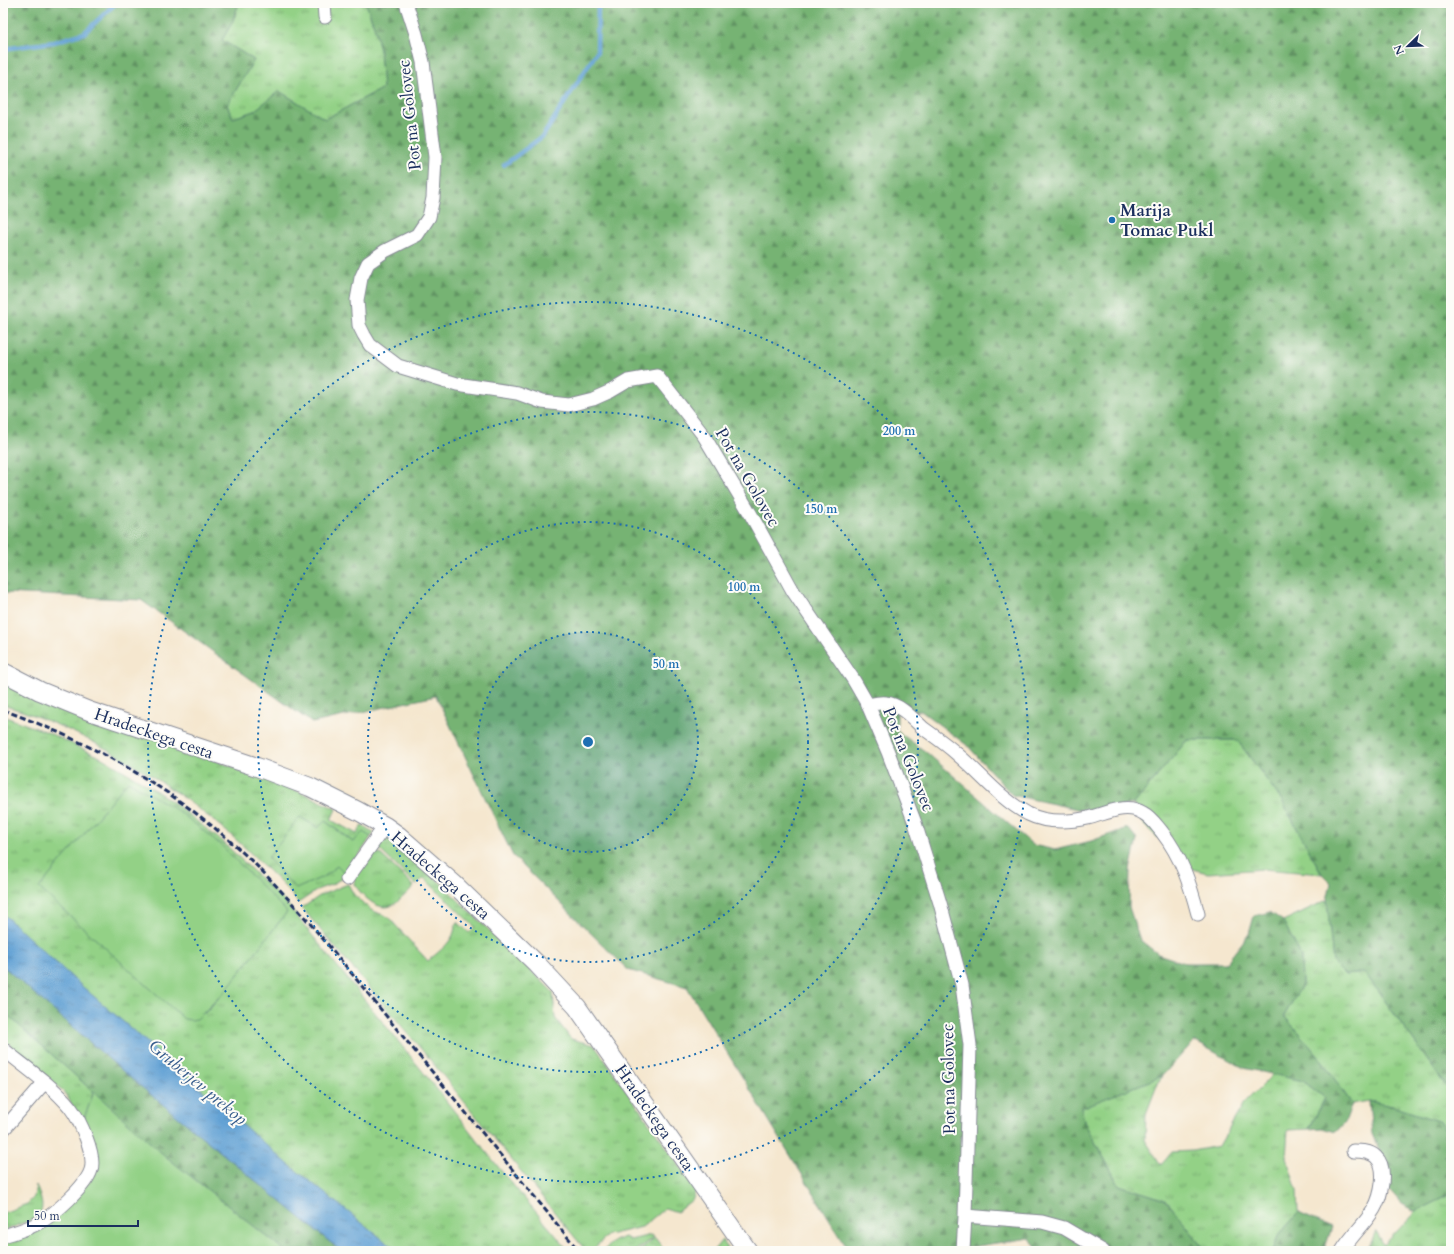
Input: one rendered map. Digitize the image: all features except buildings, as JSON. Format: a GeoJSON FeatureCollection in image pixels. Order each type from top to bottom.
{"type":"FeatureCollection","features":[{"type":"Feature","properties":{"kind":"street"},"geometry":{"type":"LineString","coordinates":[[324,3],[325,17]]}},
{"type":"Feature","properties":{"kind":"street","name":"Pot na Golovec"},"geometry":{"type":"LineString","coordinates":[[406,3],[423,62],[435,157],[432,198],[429,218],[417,235],[385,251],[368,263],[361,278],[357,300],[359,325],[370,344],[398,366],[457,384],[517,393],[542,402],[570,405],[593,399],[628,382],[657,376],[704,436],[750,513],[793,591],[853,679],[868,705],[888,752],[915,824],[940,903],[962,985],[970,1045],[963,1251]]}},
{"type":"Feature","properties":{"kind":"street","name":"Hradeckega cesta"},"geometry":{"type":"LineString","coordinates":[[3,672],[40,691],[90,711],[257,767],[310,788],[385,826],[450,880],[561,989],[592,1028],[748,1251]]}},
{"type":"Feature","properties":{"kind":"street"},"geometry":{"type":"LineString","coordinates":[[868,705],[886,703],[900,708],[957,753],[1008,801],[1030,815],[1046,820],[1058,821],[1087,818],[1124,808],[1133,808],[1143,813],[1154,821],[1182,863],[1191,886],[1198,914]]}},
{"type":"Feature","properties":{"kind":"street"},"geometry":{"type":"LineString","coordinates":[[347,879],[385,826]]}},
{"type":"Feature","properties":{"kind":"street"},"geometry":{"type":"LineString","coordinates":[[3,1049],[71,1108],[92,1157],[91,1171],[73,1195],[56,1211],[40,1222],[3,1236]]}},
{"type":"Feature","properties":{"kind":"street"},"geometry":{"type":"LineString","coordinates":[[3,1130],[44,1083]]}},
{"type":"Feature","properties":{"kind":"street"},"geometry":{"type":"LineString","coordinates":[[1342,1251],[1374,1209],[1382,1181],[1382,1166],[1376,1156],[1367,1152],[1353,1151]]}},
{"type":"Feature","properties":{"kind":"street"},"geometry":{"type":"LineString","coordinates":[[965,1216],[1042,1222],[1064,1228],[1103,1251]]}},
{"type":"Feature","properties":{"kind":"green space"},"geometry":{"type":"Polygon","coordinates":[[[3,3],[239,3],[232,23],[222,40],[254,60],[227,105],[233,118],[254,111],[279,91],[325,119],[383,88],[380,50],[375,29],[366,3],[1451,3],[1451,1093],[1365,973],[1345,975],[1333,963],[1327,900],[1331,883],[1322,874],[1281,799],[1237,740],[1187,740],[1134,804],[1091,812],[1012,795],[968,746],[921,711],[897,710],[897,731],[926,752],[1033,845],[1055,850],[1091,841],[1128,828],[1137,839],[1130,870],[1129,907],[1140,940],[1158,954],[1185,963],[1226,963],[1249,934],[1254,916],[1270,912],[1283,921],[1301,956],[1302,985],[1284,1016],[1319,1057],[1352,1104],[1345,1122],[1336,1132],[1322,1128],[1309,1129],[1325,1098],[1303,1081],[1244,1068],[1194,1041],[1162,1076],[1081,1108],[1085,1124],[1119,1185],[1166,1200],[1206,1251],[1038,1251],[1030,1238],[944,1251],[849,1251],[687,987],[628,970],[513,856],[436,696],[312,723],[141,600],[5,593],[3,591],[3,3]]]}},
{"type":"Feature","properties":{"kind":"green space"},"geometry":{"type":"Polygon","coordinates":[[[239,3],[366,3],[375,29],[380,50],[383,88],[325,119],[279,91],[254,111],[233,118],[227,105],[254,60],[222,40],[232,23],[239,3]]]}},
{"type":"Feature","properties":{"kind":"green space"},"geometry":{"type":"Polygon","coordinates":[[[3,681],[305,794],[336,809],[331,820],[357,834],[362,825],[374,833],[371,837],[353,842],[325,821],[318,828],[300,817],[325,876],[337,866],[346,875],[333,884],[319,889],[298,903],[287,889],[238,842],[209,817],[177,793],[109,750],[38,717],[3,705],[3,681]]]}},
{"type":"Feature","properties":{"kind":"green space"},"geometry":{"type":"Polygon","coordinates":[[[3,716],[47,732],[102,758],[146,784],[174,803],[224,843],[286,903],[503,1173],[569,1251],[397,1251],[288,1164],[77,982],[3,914],[3,716]],[[287,912],[204,1014],[225,991],[287,912]]]}},
{"type":"Feature","properties":{"kind":"green space"},"geometry":{"type":"Polygon","coordinates":[[[1187,740],[1237,740],[1281,799],[1322,874],[1263,869],[1208,873],[1192,869],[1145,826],[1134,804],[1187,740]]]}},
{"type":"Feature","properties":{"kind":"green space"},"geometry":{"type":"Polygon","coordinates":[[[128,781],[180,812],[221,845],[287,912],[225,991],[197,1019],[184,1019],[39,888],[128,781]]]}},
{"type":"Feature","properties":{"kind":"green space"},"geometry":{"type":"Polygon","coordinates":[[[300,817],[318,828],[325,821],[353,842],[363,832],[371,837],[346,875],[337,866],[325,876],[296,889],[268,858],[300,817]]]}},
{"type":"Feature","properties":{"kind":"green space"},"geometry":{"type":"Polygon","coordinates":[[[383,837],[386,837],[425,868],[553,992],[555,1018],[571,1039],[594,1045],[696,1189],[693,1199],[677,1212],[665,1208],[642,1227],[608,1235],[591,1251],[586,1251],[427,1056],[302,908],[321,895],[348,884],[354,895],[371,910],[388,917],[428,961],[449,941],[458,922],[469,933],[475,927],[424,878],[416,885],[376,846],[383,837]]]}},
{"type":"Feature","properties":{"kind":"green space"},"geometry":{"type":"Polygon","coordinates":[[[374,848],[414,886],[393,905],[387,907],[382,907],[371,902],[354,884],[355,877],[374,848]]]}},
{"type":"Feature","properties":{"kind":"green space"},"geometry":{"type":"Polygon","coordinates":[[[1327,900],[1333,963],[1345,975],[1365,973],[1451,1093],[1451,1139],[1441,1122],[1392,1106],[1369,1101],[1352,1104],[1319,1057],[1284,1016],[1302,985],[1301,956],[1283,921],[1327,900]]]}},
{"type":"Feature","properties":{"kind":"green space"},"geometry":{"type":"Polygon","coordinates":[[[3,966],[132,1079],[341,1251],[285,1251],[165,1156],[3,1011],[3,966]]]}},
{"type":"Feature","properties":{"kind":"green space"},"geometry":{"type":"Polygon","coordinates":[[[3,1011],[94,1092],[83,1121],[63,1091],[3,1039],[3,1011]]]}},
{"type":"Feature","properties":{"kind":"green space"},"geometry":{"type":"Polygon","coordinates":[[[1273,1074],[1303,1081],[1325,1098],[1309,1129],[1288,1130],[1286,1157],[1297,1190],[1298,1213],[1278,1236],[1273,1251],[1206,1251],[1166,1200],[1119,1185],[1085,1124],[1081,1107],[1162,1076],[1146,1114],[1145,1140],[1161,1165],[1172,1152],[1192,1151],[1219,1146],[1244,1103],[1273,1074]]]}},
{"type":"Feature","properties":{"kind":"green space"},"geometry":{"type":"Polygon","coordinates":[[[94,1092],[165,1156],[285,1251],[3,1251],[3,1241],[26,1236],[39,1230],[91,1180],[83,1121],[94,1092]]]}},
{"type":"Feature","properties":{"kind":"green space"},"geometry":{"type":"Polygon","coordinates":[[[1369,1101],[1392,1106],[1441,1122],[1451,1139],[1451,1194],[1416,1211],[1402,1204],[1387,1187],[1385,1164],[1372,1134],[1369,1101]]]}},
{"type":"Feature","properties":{"kind":"green space"},"geometry":{"type":"Polygon","coordinates":[[[36,1185],[42,1203],[39,1214],[36,1218],[3,1231],[3,1213],[27,1204],[34,1197],[36,1185]]]}},
{"type":"Feature","properties":{"kind":"green space"},"geometry":{"type":"Polygon","coordinates":[[[1451,1194],[1451,1251],[1367,1251],[1376,1231],[1384,1245],[1416,1211],[1451,1194]]]}},
{"type":"Feature","properties":{"kind":"green space"},"geometry":{"type":"Polygon","coordinates":[[[1298,1213],[1332,1227],[1324,1251],[1273,1251],[1278,1236],[1298,1213]]]}},
{"type":"Feature","properties":{"kind":"green space"},"geometry":{"type":"Polygon","coordinates":[[[651,1235],[654,1237],[635,1251],[603,1251],[614,1241],[625,1237],[630,1240],[651,1235]]]}},
{"type":"Feature","properties":{"kind":"green space"},"geometry":{"type":"Polygon","coordinates":[[[655,1238],[665,1251],[638,1251],[655,1238]]]}},
{"type":"Feature","properties":{"kind":"green space"},"geometry":{"type":"Polygon","coordinates":[[[722,1240],[730,1251],[713,1251],[722,1240]]]}},
{"type":"Feature","properties":{"kind":"water","name":"Gruberjev prekop"},"geometry":{"type":"Polygon","coordinates":[[[3,914],[77,982],[288,1164],[397,1251],[341,1251],[132,1079],[3,966],[3,914]]]}},
{"type":"Feature","properties":{"kind":"waterway"},"geometry":{"type":"LineString","coordinates":[[3,49],[54,42],[84,33],[116,3]]}},
{"type":"Feature","properties":{"kind":"waterway"},"geometry":{"type":"LineString","coordinates":[[504,165],[543,136],[597,52],[598,3]]}},
{"type":"Feature","properties":{"kind":"railway"},"geometry":{"type":"LineString","coordinates":[[3,710],[74,740],[141,776],[204,819],[261,870],[315,929],[579,1251]]}},
{"type":"Feature","properties":{"kind":"place","name":"Marija Tomac Pukl"},"geometry":{"type":"Point","coordinates":[1112,220]}}]}
